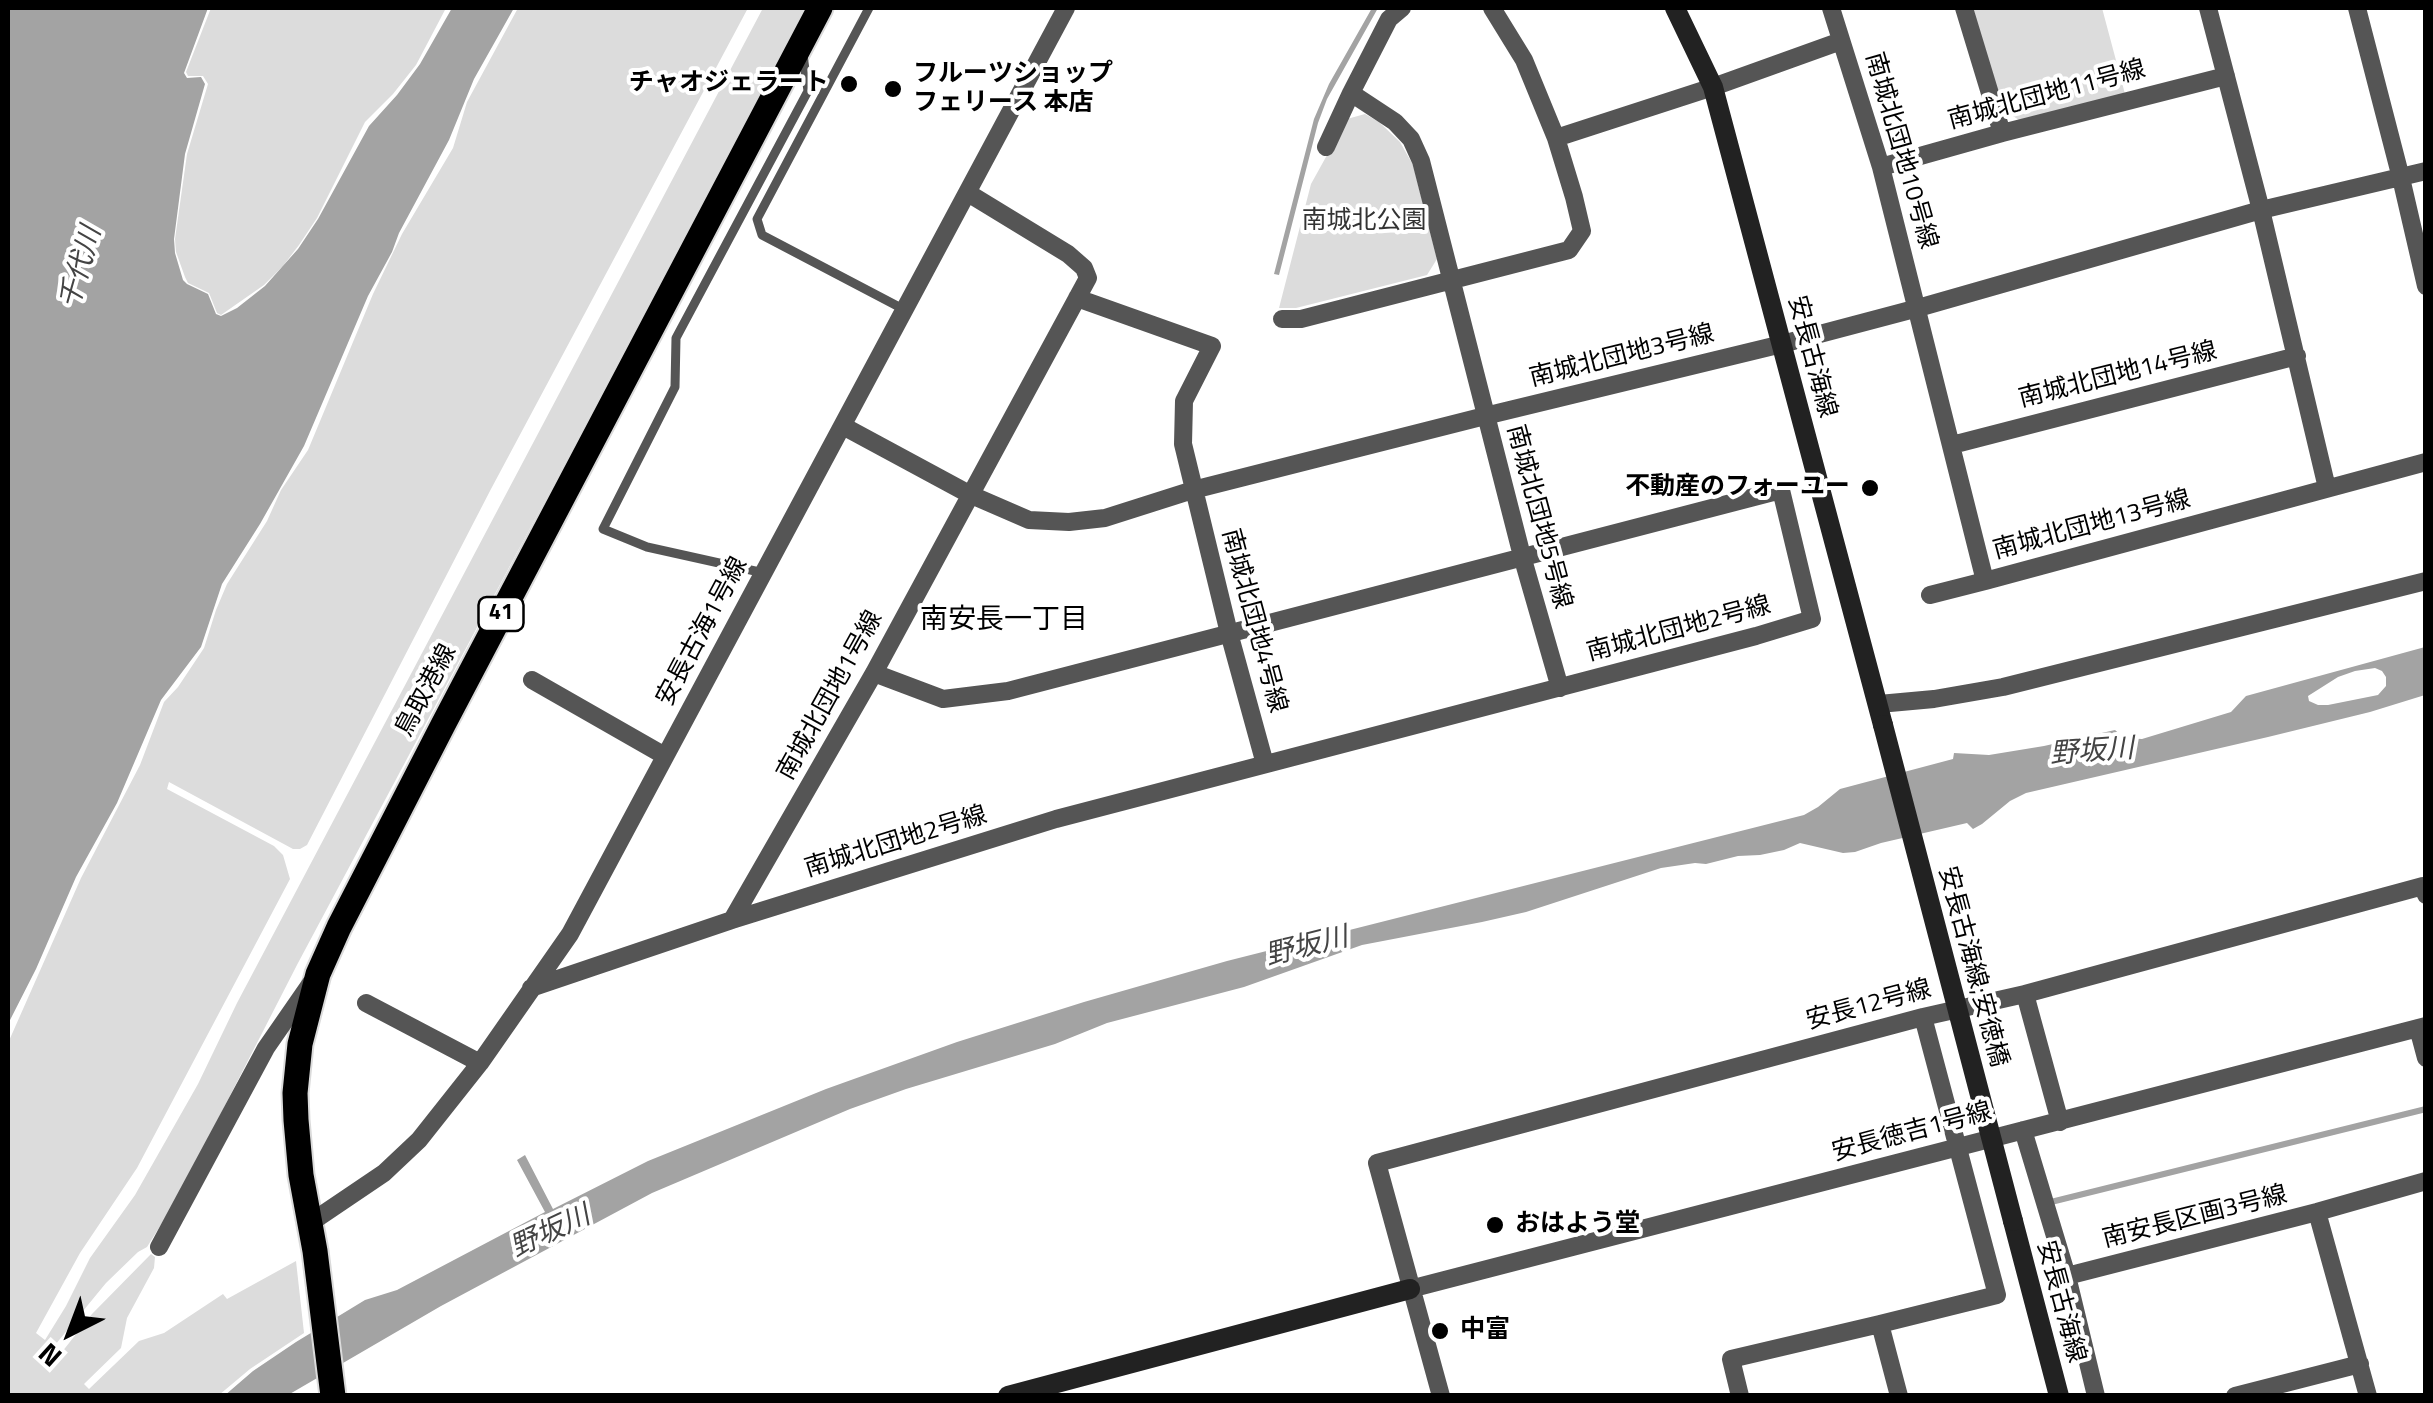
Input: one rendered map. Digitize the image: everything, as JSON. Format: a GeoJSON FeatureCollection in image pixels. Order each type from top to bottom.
{"type":"FeatureCollection","features":[{"type":"Feature","properties":{"kind":"main road","name":"鳥取港線"},"geometry":{"type":"LineString","coordinates":[[332,1396],[298,1147],[295,1094],[304,1022],[318,974],[436,740],[820,8]]}},
{"type":"Feature","properties":{"kind":"street","name":"安長古海1号線"},"geometry":{"type":"LineString","coordinates":[[310,1223],[367,1186],[402,1157],[439,1116],[570,934],[1066,8]]}},
{"type":"Feature","properties":{"kind":"street"},"geometry":{"type":"LineString","coordinates":[[1326,147],[1388,19],[1402,8]]}},
{"type":"Feature","properties":{"kind":"street"},"geometry":{"type":"LineString","coordinates":[[1282,318],[1302,318],[1569,250],[1582,231],[1556,138],[1524,60],[1492,8]]}},
{"type":"Feature","properties":{"kind":"street","name":"安長古海線"},"geometry":{"type":"LineString","coordinates":[[1675,8],[1712,87],[1881,714]]}},
{"type":"Feature","properties":{"kind":"street","name":"南城北団地10号線"},"geometry":{"type":"LineString","coordinates":[[1831,8],[1881,167],[1918,308]]}},
{"type":"Feature","properties":{"kind":"street"},"geometry":{"type":"LineString","coordinates":[[1964,8],[2002,133]]}},
{"type":"Feature","properties":{"kind":"street"},"geometry":{"type":"LineString","coordinates":[[2208,8],[2262,210],[2327,488]]}},
{"type":"Feature","properties":{"kind":"street"},"geometry":{"type":"LineString","coordinates":[[2358,8],[2426,286]]}},
{"type":"Feature","properties":{"kind":"street"},"geometry":{"type":"LineString","coordinates":[[1556,138],[1841,40]]}},
{"type":"Feature","properties":{"kind":"street","name":"南城北団地11号線"},"geometry":{"type":"LineString","coordinates":[[1881,167],[2226,76]]}},
{"type":"Feature","properties":{"kind":"street","name":"南城北団地5号線"},"geometry":{"type":"LineString","coordinates":[[1350,93],[1395,122],[1410,139],[1421,161],[1485,416],[1560,688]]}},
{"type":"Feature","properties":{"kind":"street","name":"南城北団地3号線"},"geometry":{"type":"LineString","coordinates":[[843,426],[969,494],[1029,520],[1069,522],[1104,518],[1193,490],[1782,344],[2262,210],[2426,171]]}},
{"type":"Feature","properties":{"kind":"street"},"geometry":{"type":"LineString","coordinates":[[968,193],[1078,261],[1088,278],[1077,298]]}},
{"type":"Feature","properties":{"kind":"street","name":"南城北団地4号線"},"geometry":{"type":"LineString","coordinates":[[1077,298],[1212,346],[1184,401],[1182,444],[1265,764]]}},
{"type":"Feature","properties":{"kind":"street","name":"南城北団地1号線"},"geometry":{"type":"LineString","coordinates":[[732,920],[874,673],[1077,298]]}},
{"type":"Feature","properties":{"kind":"street","name":"南城北団地13号線"},"geometry":{"type":"LineString","coordinates":[[1918,308],[1985,581],[2426,462]]}},
{"type":"Feature","properties":{"kind":"street","name":"南城北団地14号線"},"geometry":{"type":"LineString","coordinates":[[1952,445],[2297,356]]}},
{"type":"Feature","properties":{"kind":"street","name":"南城北団地2号線"},"geometry":{"type":"LineString","coordinates":[[532,988],[732,920],[1056,820],[1812,618],[1781,490],[1008,691],[943,699],[874,673]]}},
{"type":"Feature","properties":{"kind":"street"},"geometry":{"type":"LineString","coordinates":[[1930,595],[1985,581]]}},
{"type":"Feature","properties":{"kind":"street"},"geometry":{"type":"LineString","coordinates":[[1881,714],[2426,581]]}},
{"type":"Feature","properties":{"kind":"street"},"geometry":{"type":"LineString","coordinates":[[532,680],[665,756]]}},
{"type":"Feature","properties":{"kind":"street","name":"安長古海線;安徳橋"},"geometry":{"type":"LineString","coordinates":[[1881,714],[2012,1221]]}},
{"type":"Feature","properties":{"kind":"street","name":"安長12号線"},"geometry":{"type":"LineString","coordinates":[[1410,1289],[1377,1163],[2423,886],[2426,895]]}},
{"type":"Feature","properties":{"kind":"street"},"geometry":{"type":"LineString","coordinates":[[159,1247],[266,1048],[318,974]]}},
{"type":"Feature","properties":{"kind":"street"},"geometry":{"type":"LineString","coordinates":[[2025,994],[2060,1122]]}},
{"type":"Feature","properties":{"kind":"street"},"geometry":{"type":"LineString","coordinates":[[366,1003],[480,1063]]}},
{"type":"Feature","properties":{"kind":"street"},"geometry":{"type":"LineString","coordinates":[[1740,1396],[1731,1359],[1996,1296],[1923,1017]]}},
{"type":"Feature","properties":{"kind":"street"},"geometry":{"type":"LineString","coordinates":[[2422,1027],[2426,1058]]}},
{"type":"Feature","properties":{"kind":"street","name":"安長徳吉1号線"},"geometry":{"type":"LineString","coordinates":[[1410,1289],[2422,1027]]}},
{"type":"Feature","properties":{"kind":"street"},"geometry":{"type":"LineString","coordinates":[[2023,1130],[2067,1276],[2096,1396]]}},
{"type":"Feature","properties":{"kind":"street","name":"南安長区画3号線"},"geometry":{"type":"LineString","coordinates":[[2067,1276],[2426,1182]]}},
{"type":"Feature","properties":{"kind":"street"},"geometry":{"type":"LineString","coordinates":[[2317,1212],[2368,1396]]}},
{"type":"Feature","properties":{"kind":"street","name":"安長古海線"},"geometry":{"type":"LineString","coordinates":[[2012,1221],[2060,1396]]}},
{"type":"Feature","properties":{"kind":"street"},"geometry":{"type":"LineString","coordinates":[[1008,1396],[1410,1289],[1441,1396]]}},
{"type":"Feature","properties":{"kind":"street"},"geometry":{"type":"LineString","coordinates":[[1880,1324],[1899,1396]]}},
{"type":"Feature","properties":{"kind":"street"},"geometry":{"type":"LineString","coordinates":[[2234,1396],[2360,1364]]}},
{"type":"Feature","properties":{"kind":"lane"},"geometry":{"type":"LineString","coordinates":[[869,8],[757,219],[762,235],[905,310]]}},
{"type":"Feature","properties":{"kind":"lane"},"geometry":{"type":"LineString","coordinates":[[764,573],[647,547],[603,529],[675,387],[676,338],[808,91],[801,43]]}},
{"type":"Feature","properties":{"kind":"green space"},"geometry":{"type":"Polygon","coordinates":[[[211,8],[446,8],[416,65],[365,122],[317,218],[299,245],[264,285],[221,315],[209,293],[188,283],[175,239],[187,154],[208,84],[203,76],[188,76],[186,72],[211,8]]]}},
{"type":"Feature","properties":{"kind":"green space"},"geometry":{"type":"Polygon","coordinates":[[[518,8],[748,8],[491,489],[307,845],[293,849],[169,782],[167,789],[274,846],[283,855],[290,879],[137,1168],[80,1253],[36,1333],[45,1340],[90,1258],[135,1195],[198,1084],[237,1003],[763,8],[804,8],[177,1199],[147,1247],[106,1283],[46,1356],[54,1362],[92,1314],[151,1254],[155,1257],[154,1268],[127,1318],[121,1348],[84,1384],[89,1389],[139,1341],[164,1333],[223,1294],[227,1299],[296,1261],[304,1333],[219,1395],[8,1396],[8,1043],[81,878],[140,765],[164,702],[204,648],[227,584],[308,450],[373,294],[402,234],[453,148],[467,102],[518,8]]]}},
{"type":"Feature","properties":{"kind":"green space"},"geometry":{"type":"Polygon","coordinates":[[[1973,8],[2102,8],[2125,94],[2019,120],[2001,108],[1973,8]]]}},
{"type":"Feature","properties":{"kind":"green space","name":"南城北公園"},"geometry":{"type":"Polygon","coordinates":[[[1365,114],[1400,142],[1413,165],[1437,259],[1427,275],[1296,308],[1279,308],[1311,184],[1347,119],[1365,114]]]}},
{"type":"Feature","properties":{"kind":"water","name":"千代川"},"geometry":{"type":"Polygon","coordinates":[[[8,8],[208,8],[184,73],[187,78],[201,77],[205,84],[185,154],[174,239],[183,280],[208,294],[216,314],[221,316],[265,286],[298,249],[369,126],[420,64],[452,8],[514,8],[474,79],[449,140],[368,296],[304,446],[222,584],[201,647],[161,700],[117,803],[76,877],[8,1024],[8,8]]]}},
{"type":"Feature","properties":{"kind":"water"},"geometry":{"type":"Polygon","coordinates":[[[1372,8],[1378,8],[1327,99],[1318,123],[1279,275],[1274,274],[1314,119],[1372,8]]]}},
{"type":"Feature","properties":{"kind":"water","name":"野坂川"},"geometry":{"type":"Polygon","coordinates":[[[2425,647],[2425,695],[2370,712],[2026,793],[1973,829],[1967,823],[1855,852],[1800,843],[1760,855],[1661,868],[1526,912],[1362,945],[1244,987],[1107,1023],[1055,1044],[906,1089],[652,1193],[441,1306],[288,1395],[224,1396],[253,1371],[365,1300],[397,1290],[545,1212],[517,1160],[525,1155],[553,1209],[648,1161],[826,1089],[1084,1002],[1227,961],[1804,815],[1840,789],[1953,759],[1954,753],[1989,755],[2115,730],[2124,738],[2142,739],[2231,712],[2246,696],[2425,647]],[[2375,668],[2338,677],[2308,696],[2309,701],[2328,705],[2378,695],[2386,686],[2382,671],[2375,668]]]}},
{"type":"Feature","properties":{"kind":"waterway"},"geometry":{"type":"LineString","coordinates":[[2051,1202],[2426,1109]]}},
{"type":"Feature","properties":{"kind":"place","name":"チャオジェラート"},"geometry":{"type":"Point","coordinates":[849,84]}},
{"type":"Feature","properties":{"kind":"place","name":"フルーツショップ フェリース 本店"},"geometry":{"type":"Point","coordinates":[893,89]}},
{"type":"Feature","properties":{"kind":"place","name":"不動産のフォーユー"},"geometry":{"type":"Point","coordinates":[1870,488]}},
{"type":"Feature","properties":{"kind":"place","name":"おはよう堂"},"geometry":{"type":"Point","coordinates":[1495,1225]}},
{"type":"Feature","properties":{"kind":"place","name":"中富"},"geometry":{"type":"Point","coordinates":[1440,1331]}},
{"type":"Feature","properties":{"kind":"district","name":"南安長一丁目"},"geometry":{"type":"Point","coordinates":[1004,621]}}]}
